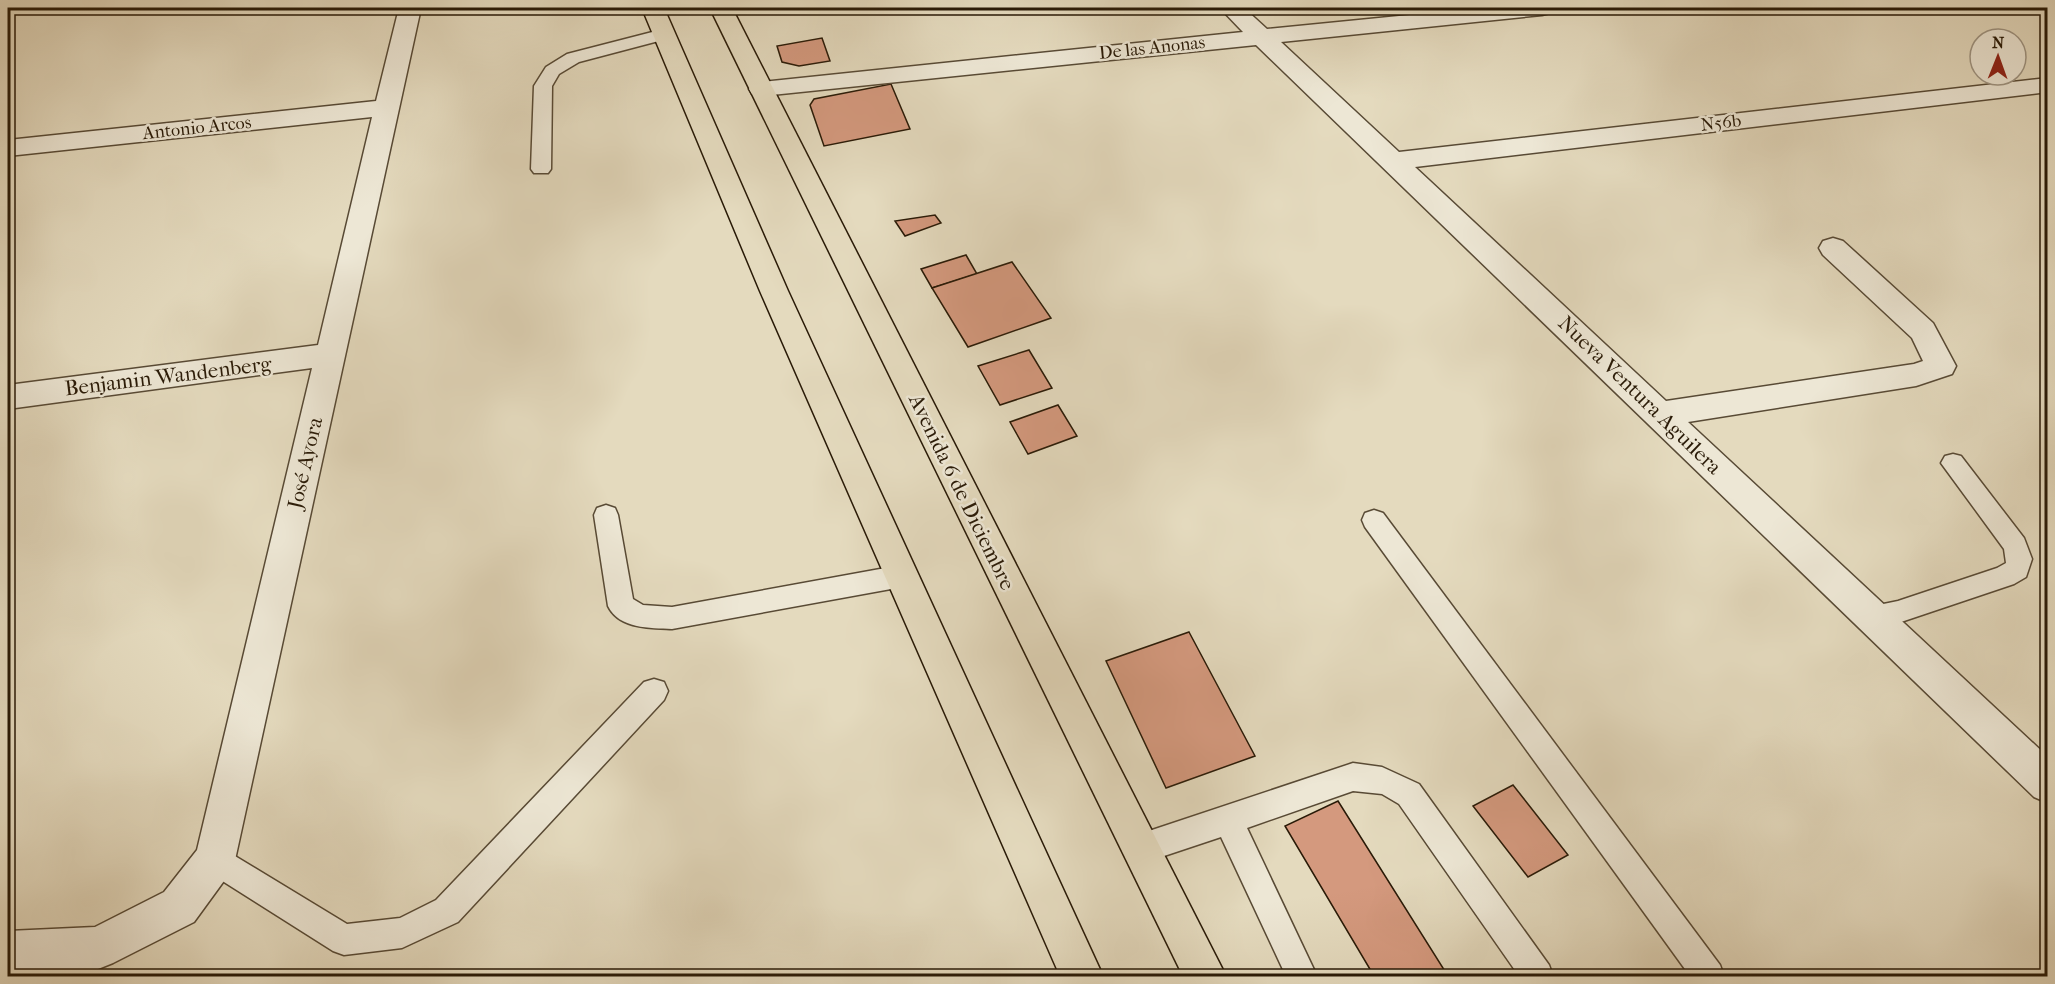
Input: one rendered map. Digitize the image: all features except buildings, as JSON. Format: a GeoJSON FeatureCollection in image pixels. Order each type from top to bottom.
{"type":"FeatureCollection","features":[{"type":"Feature","properties":{"kind":"main road","name":"Avenida 6 de Diciembre"},"geometry":{"type":"LineString","coordinates":[[721,8],[1204,976]]}},
{"type":"Feature","properties":{"kind":"main road"},"geometry":{"type":"LineString","coordinates":[[658,21],[774,291],[1082,976]]}},
{"type":"Feature","properties":{"kind":"street","name":"José Ayora"},"geometry":{"type":"LineString","coordinates":[[8,952],[98,948],[178,907],[215,860],[410,8]]}},
{"type":"Feature","properties":{"kind":"street","name":"Nueva Ventura Aguilera"},"geometry":{"type":"LineString","coordinates":[[1231,8],[2048,784]]}},
{"type":"Feature","properties":{"kind":"street","name":"De las Anonas"},"geometry":{"type":"LineString","coordinates":[[761,89],[1262,37],[1494,10],[1542,8]]}},
{"type":"Feature","properties":{"kind":"street","name":"N56b"},"geometry":{"type":"LineString","coordinates":[[1394,161],[2048,85]]}},
{"type":"Feature","properties":{"kind":"street","name":"Antonio Arcos"},"geometry":{"type":"LineString","coordinates":[[8,148],[386,108]]}},
{"type":"Feature","properties":{"kind":"street"},"geometry":{"type":"LineString","coordinates":[[1661,414],[1893,379],[1916,375],[1941,366],[1923,331],[1833,248]]}},
{"type":"Feature","properties":{"kind":"street","name":"Benjamin Wandenberg"},"geometry":{"type":"LineString","coordinates":[[8,397],[329,355]]}},
{"type":"Feature","properties":{"kind":"lane"},"geometry":{"type":"LineString","coordinates":[[541,169],[543,86],[552,71],[573,58],[658,21]]}},
{"type":"Feature","properties":{"kind":"lane"},"geometry":{"type":"LineString","coordinates":[[1873,616],[1909,608],[2005,576],[2017,569],[2019,558],[2015,545],[1953,463]]}},
{"type":"Feature","properties":{"kind":"lane"},"geometry":{"type":"LineString","coordinates":[[606,515],[621,606],[640,616],[672,618],[902,576]]}},
{"type":"Feature","properties":{"kind":"lane"},"geometry":{"type":"LineString","coordinates":[[1374,520],[1709,976]]}},
{"type":"Feature","properties":{"kind":"lane"},"geometry":{"type":"LineString","coordinates":[[215,860],[344,940],[402,933],[447,911],[654,691]]}},
{"type":"Feature","properties":{"kind":"lane"},"geometry":{"type":"LineString","coordinates":[[1140,849],[1353,777],[1369,776],[1395,784],[1408,794],[1538,976]]}},
{"type":"Feature","properties":{"kind":"lane"},"geometry":{"type":"LineString","coordinates":[[1228,820],[1302,976]]}}]}
